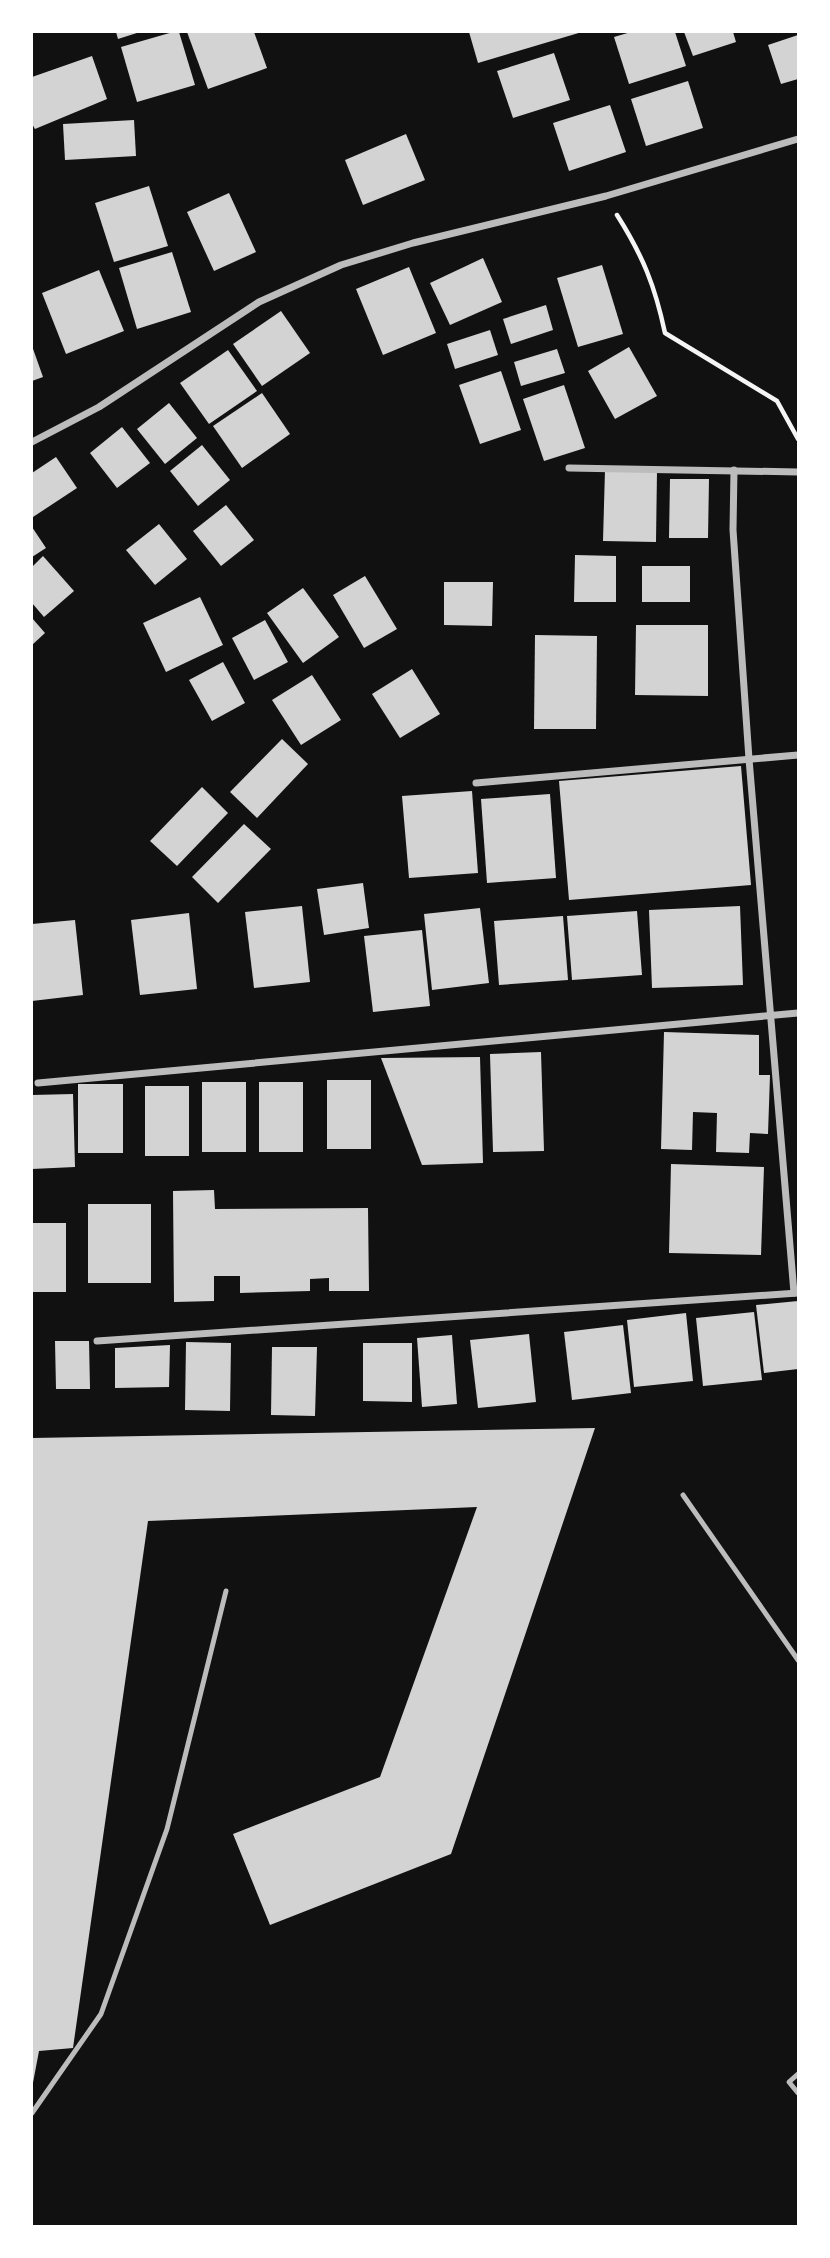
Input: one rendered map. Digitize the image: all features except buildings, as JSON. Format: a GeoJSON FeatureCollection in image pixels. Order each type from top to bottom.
{"type":"FeatureCollection","features":[{"type":"Feature","properties":{"kind":"street"},"geometry":{"type":"LineString","coordinates":[[32,442],[99,407],[259,302],[341,265],[413,243],[606,197],[799,139]]}},
{"type":"Feature","properties":{"kind":"street"},"geometry":{"type":"LineString","coordinates":[[569,468],[799,472]]}},
{"type":"Feature","properties":{"kind":"street"},"geometry":{"type":"LineString","coordinates":[[97,1341],[796,1293],[769,1015],[749,759],[733,530],[734,470]]}},
{"type":"Feature","properties":{"kind":"street"},"geometry":{"type":"LineString","coordinates":[[476,783],[799,755]]}},
{"type":"Feature","properties":{"kind":"street"},"geometry":{"type":"LineString","coordinates":[[38,1083],[799,1013]]}},
{"type":"Feature","properties":{"kind":"lane"},"geometry":{"type":"LineString","coordinates":[[683,1495],[799,1660]]}},
{"type":"Feature","properties":{"kind":"lane"},"geometry":{"type":"LineString","coordinates":[[32,2113],[101,2014],[167,1829],[226,1591]]}},
{"type":"Feature","properties":{"kind":"lane"},"geometry":{"type":"LineString","coordinates":[[799,2074],[789,2082],[799,2093]]}},
{"type":"Feature","properties":{"kind":"path"},"geometry":{"type":"LineString","coordinates":[[606,197],[641,252],[654,285],[665,333],[776,401],[799,439]]}}]}
